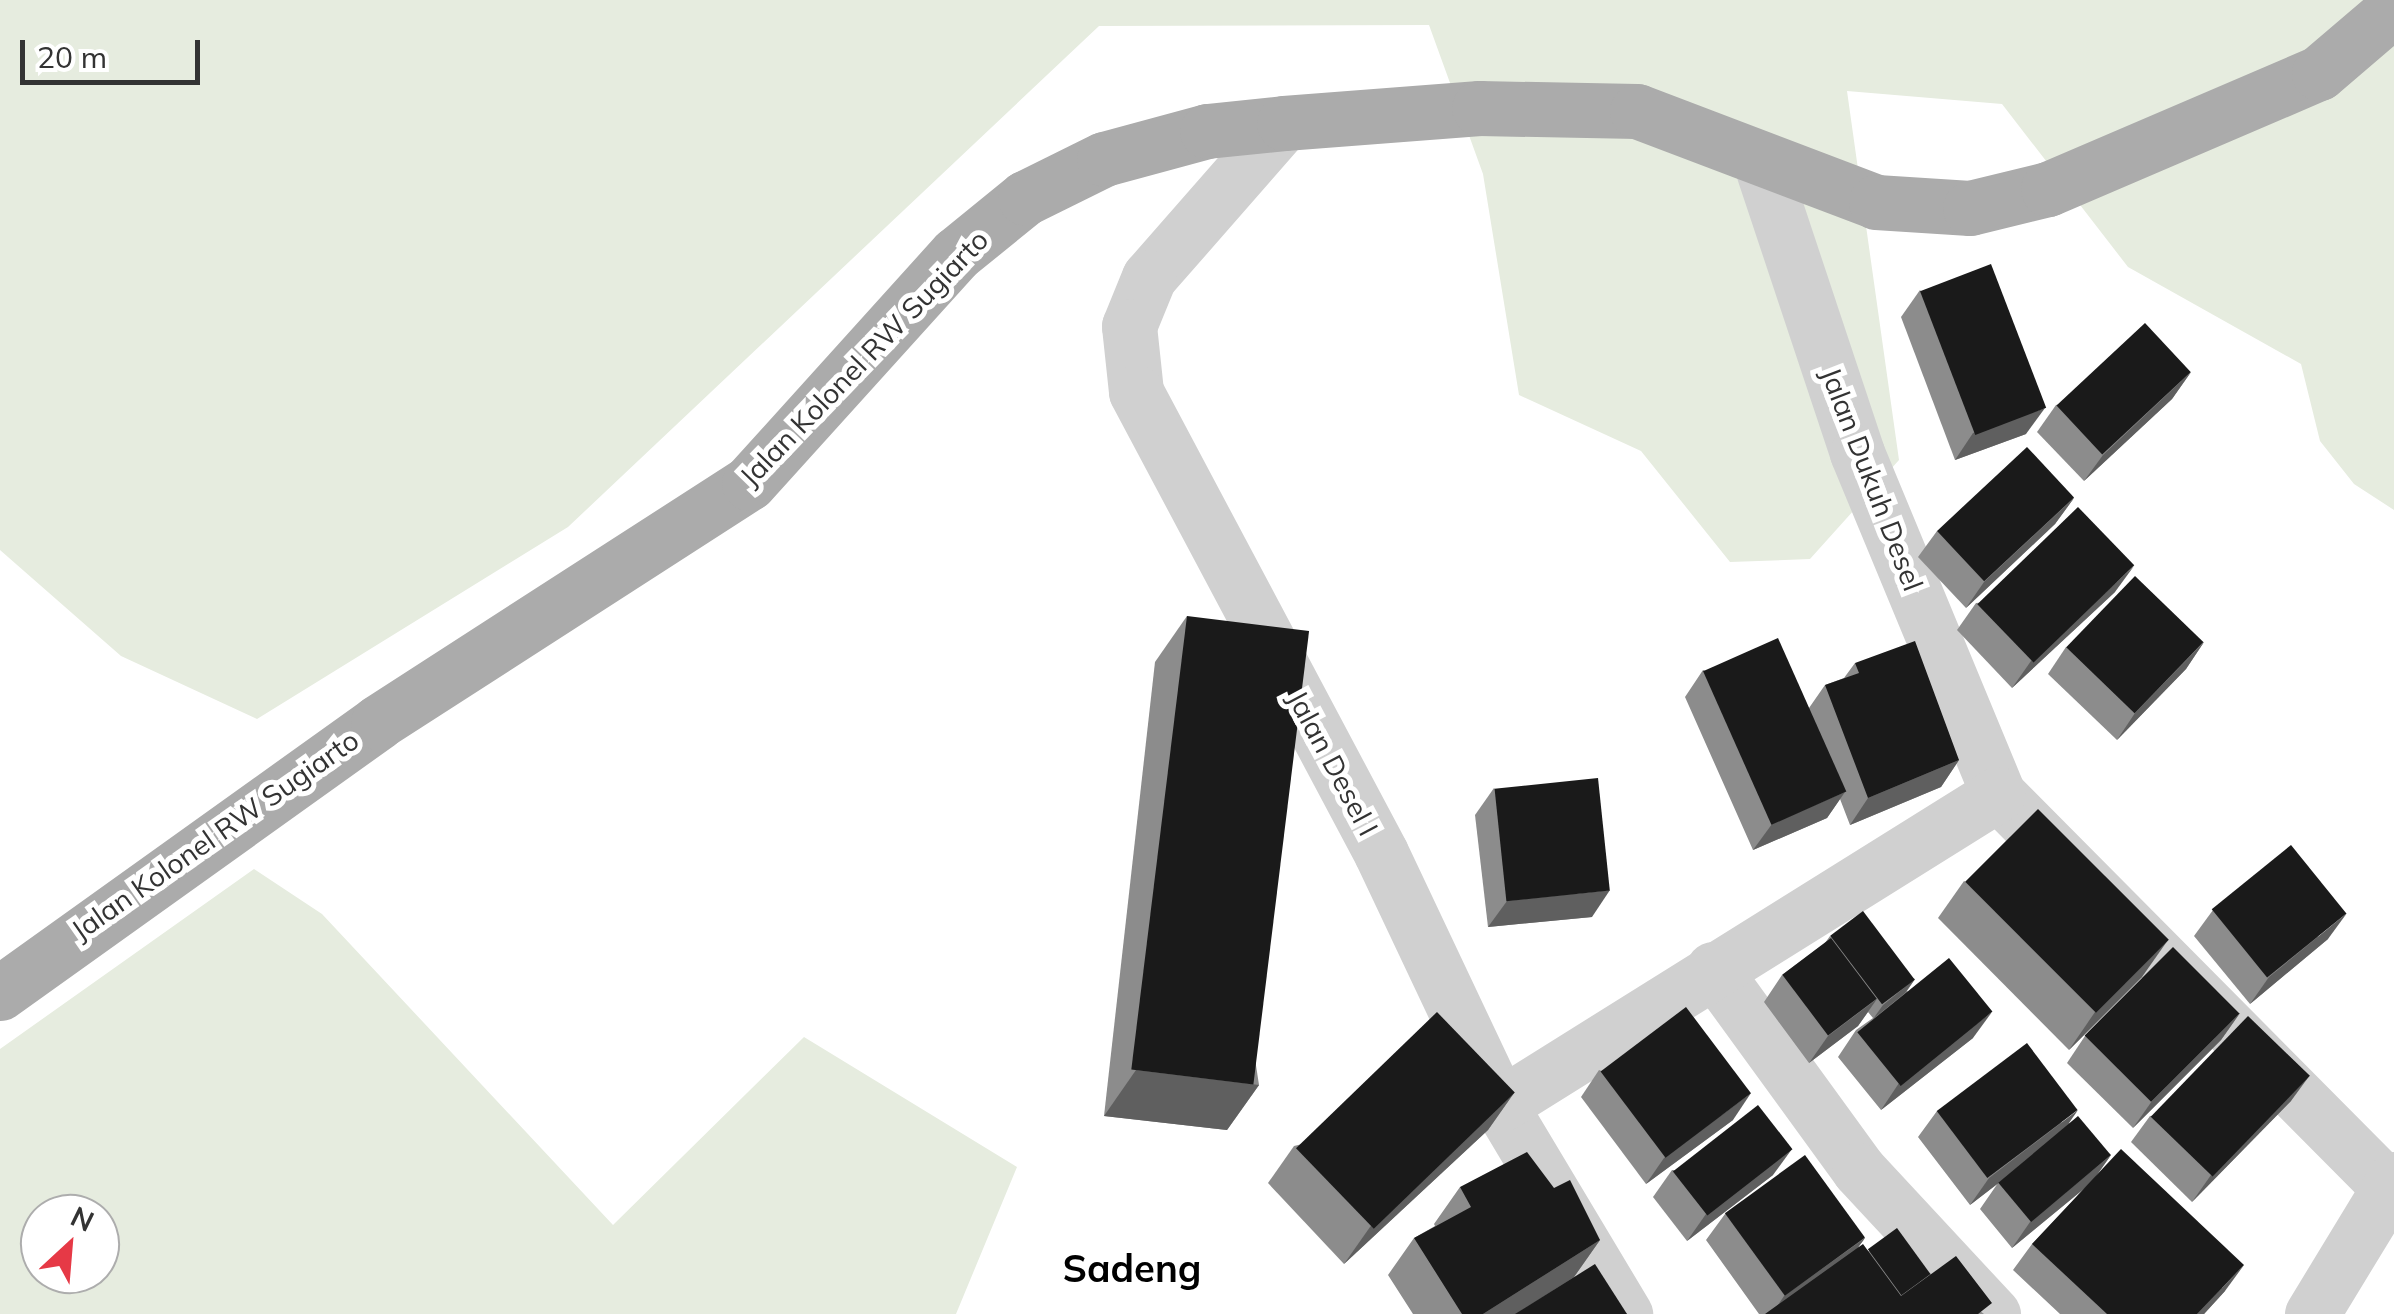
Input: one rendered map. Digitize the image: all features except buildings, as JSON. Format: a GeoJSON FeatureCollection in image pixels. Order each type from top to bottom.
{"type":"FeatureCollection","features":[{"type":"Feature","properties":{"kind":"main road","name":"Jalan Kolonel RW Sugiarto"},"geometry":{"type":"LineString","coordinates":[[0,993],[362,733],[749,482],[956,254],[1024,198],[1154,142],[1284,122],[1479,108],[1637,111],[1876,202],[1970,208],[2048,189],[2319,73],[2394,9]]}},
{"type":"Feature","properties":{"kind":"street","name":"Jalan Desel I"},"geometry":{"type":"LineString","coordinates":[[1284,122],[1149,277],[1129,326],[1136,392],[1381,853],[1500,1104],[1625,1314]]}},
{"type":"Feature","properties":{"kind":"street","name":"Jalan Dukuh Desel"},"geometry":{"type":"LineString","coordinates":[[1759,158],[1857,453],[1998,794],[2391,1183]]}},
{"type":"Feature","properties":{"kind":"street"},"geometry":{"type":"LineString","coordinates":[[1500,1104],[1998,794]]}},
{"type":"Feature","properties":{"kind":"street"},"geometry":{"type":"LineString","coordinates":[[1713,969],[1860,1170],[1992,1314]]}},
{"type":"Feature","properties":{"kind":"street"},"geometry":{"type":"LineString","coordinates":[[2312,1314],[2391,1183]]}},
{"type":"Feature","properties":{"kind":"shaded area"},"geometry":{"type":"Polygon","coordinates":[[[0,0],[2394,0],[2394,510],[2354,484],[2320,441],[2301,364],[2128,267],[2002,104],[1847,91],[1899,460],[1810,559],[1730,562],[1641,451],[1519,395],[1483,174],[1429,25],[1099,26],[568,527],[257,719],[121,656],[0,550],[0,0]]]}},
{"type":"Feature","properties":{"kind":"shaded area"},"geometry":{"type":"Polygon","coordinates":[[[254,869],[322,914],[613,1225],[804,1037],[1017,1167],[956,1314],[0,1314],[0,1049],[254,869]]]}},
{"type":"Feature","properties":{"kind":"district","name":"Sadeng"},"geometry":{"type":"Point","coordinates":[1132,1269]}}]}
